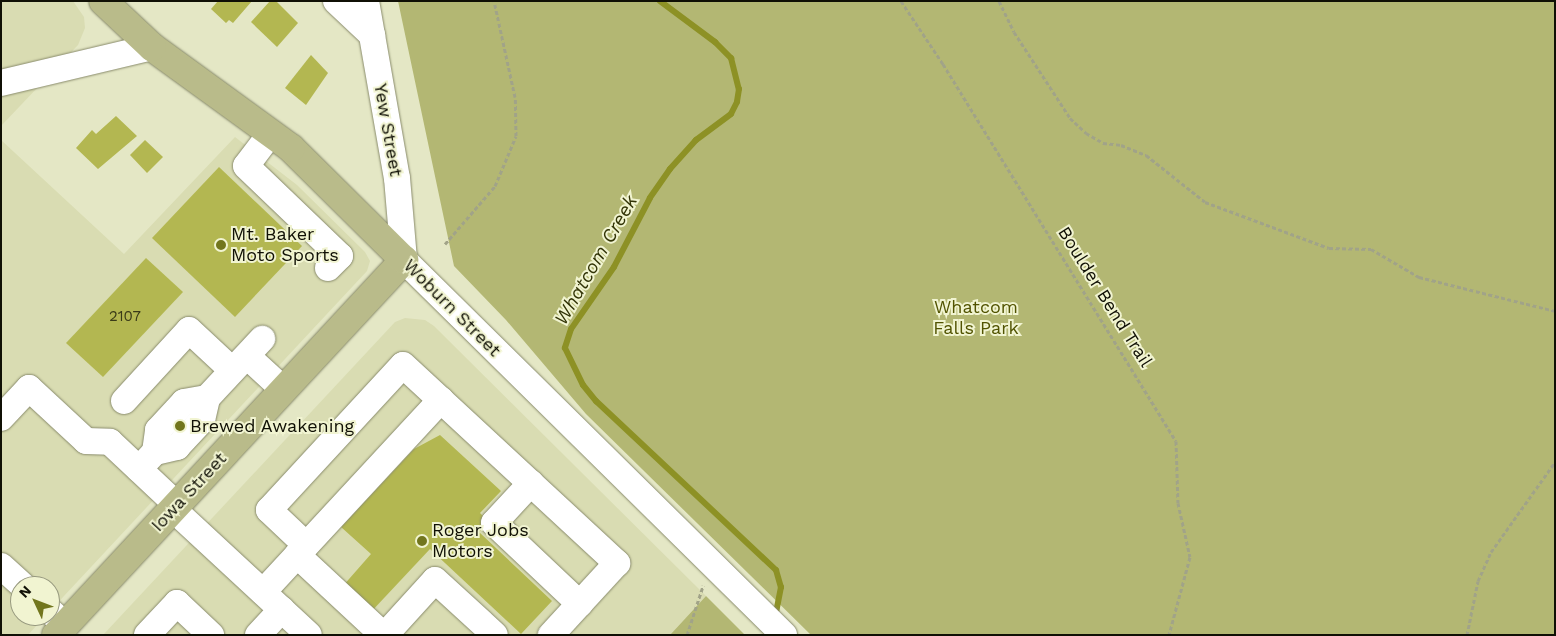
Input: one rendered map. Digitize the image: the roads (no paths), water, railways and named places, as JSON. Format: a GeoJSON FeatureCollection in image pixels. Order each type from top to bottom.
{"type":"FeatureCollection","features":[{"type":"Feature","properties":{"kind":"main road","name":"Woburn Street"},"geometry":{"type":"LineString","coordinates":[[103,1],[152,47],[291,148],[404,260]]}},
{"type":"Feature","properties":{"kind":"main road","name":"Iowa Street"},"geometry":{"type":"LineString","coordinates":[[60,621],[175,507],[404,260]]}},
{"type":"Feature","properties":{"kind":"street"},"geometry":{"type":"LineString","coordinates":[[336,1],[372,35]]}},
{"type":"Feature","properties":{"kind":"street","name":"Yew Street"},"geometry":{"type":"LineString","coordinates":[[366,1],[397,178],[404,260]]}},
{"type":"Feature","properties":{"kind":"street"},"geometry":{"type":"LineString","coordinates":[[1,83],[152,47]]}},
{"type":"Feature","properties":{"kind":"street"},"geometry":{"type":"LineString","coordinates":[[271,133],[246,166],[340,256],[328,268]]}},
{"type":"Feature","properties":{"kind":"street","name":"Woburn Street"},"geometry":{"type":"LineString","coordinates":[[404,260],[716,582],[784,635]]}},
{"type":"Feature","properties":{"kind":"street"},"geometry":{"type":"LineString","coordinates":[[124,402],[189,330],[247,355],[284,390]]}},
{"type":"Feature","properties":{"kind":"street"},"geometry":{"type":"LineString","coordinates":[[147,461],[158,430],[184,402],[206,398],[247,355]]}},
{"type":"Feature","properties":{"kind":"street"},"geometry":{"type":"LineString","coordinates":[[495,635],[435,580],[384,635],[302,550],[268,510],[403,365],[617,563],[551,635]]}},
{"type":"Feature","properties":{"kind":"street"},"geometry":{"type":"LineString","coordinates":[[1,418],[29,388],[86,441],[110,442],[147,461],[175,507],[309,635]]}},
{"type":"Feature","properties":{"kind":"street"},"geometry":{"type":"LineString","coordinates":[[263,592],[441,400]]}},
{"type":"Feature","properties":{"kind":"street"},"geometry":{"type":"LineString","coordinates":[[531,483],[494,522],[580,604]]}},
{"type":"Feature","properties":{"kind":"street"},"geometry":{"type":"LineString","coordinates":[[1,566],[12,576]]}},
{"type":"Feature","properties":{"kind":"street"},"geometry":{"type":"LineString","coordinates":[[147,635],[177,603],[210,635]]}},
{"type":"Feature","properties":{"kind":"street"},"geometry":{"type":"LineString","coordinates":[[258,635],[282,610]]}},
{"type":"Feature","properties":{"kind":"waterway","name":"Whatcom Creek"},"geometry":{"type":"LineString","coordinates":[[660,1],[715,42],[731,58],[739,89],[737,102],[731,114],[696,140],[670,169],[650,198],[614,267],[571,329],[565,348],[583,385],[596,401],[776,570],[781,587],[775,617]]}},
{"type":"Feature","properties":{"kind":"place","name":"Mt. Baker Moto Sports"},"geometry":{"type":"Point","coordinates":[221,245]}},
{"type":"Feature","properties":{"kind":"place","name":"Brewed Awakening"},"geometry":{"type":"Point","coordinates":[180,426]}},
{"type":"Feature","properties":{"kind":"place","name":"Roger Jobs Motors"},"geometry":{"type":"Point","coordinates":[422,541]}},
{"type":"Feature","properties":{"kind":"park label","name":"Whatcom Falls Park"},"geometry":{"type":"Point","coordinates":[976,318]}}]}
